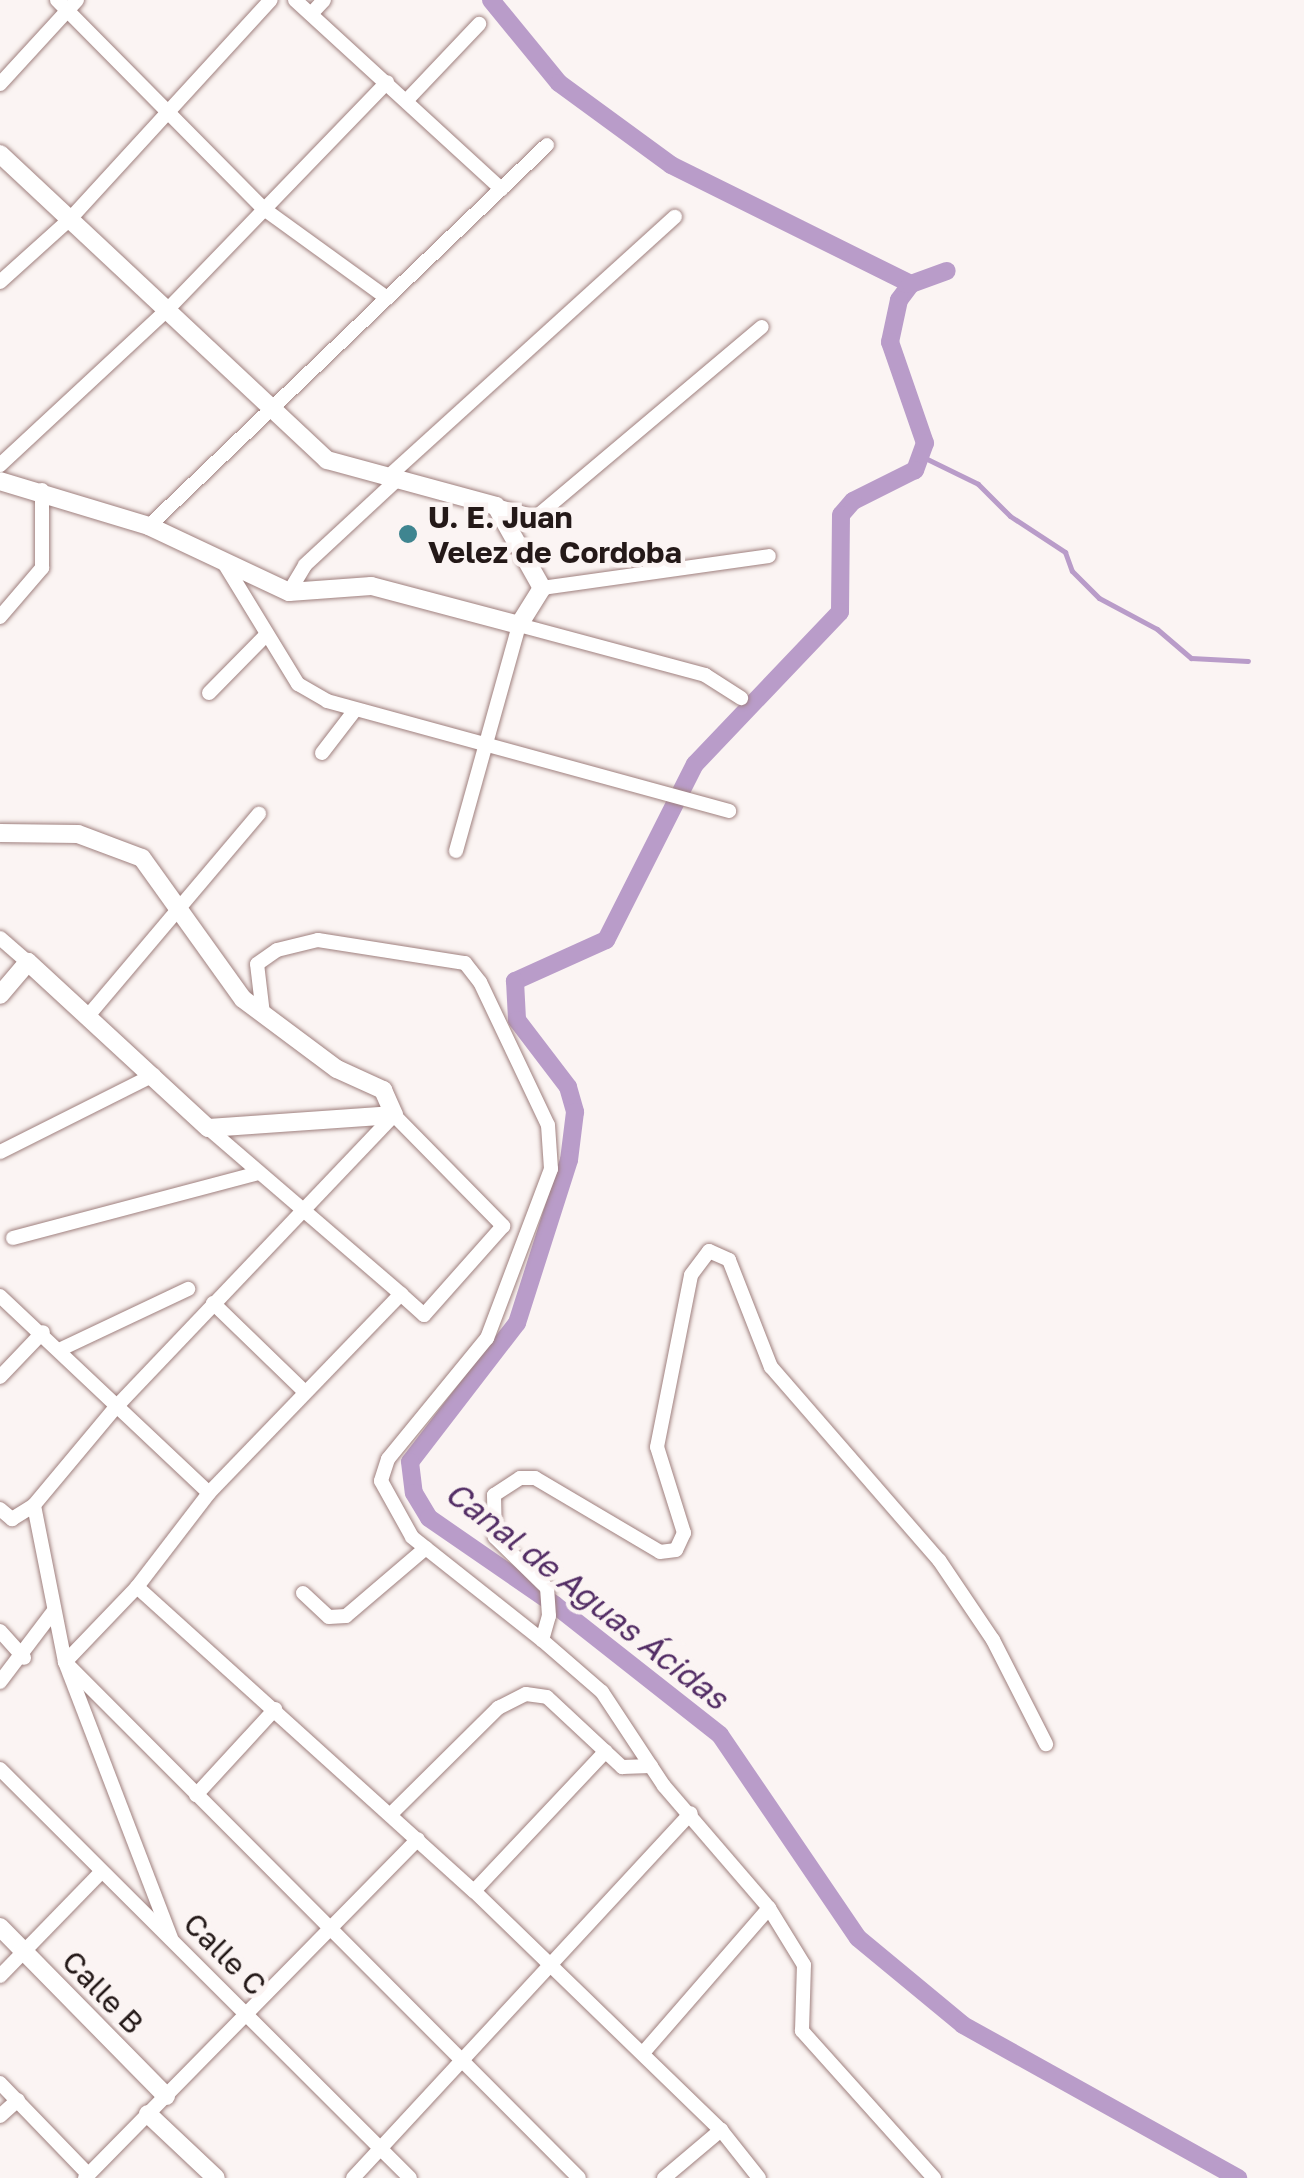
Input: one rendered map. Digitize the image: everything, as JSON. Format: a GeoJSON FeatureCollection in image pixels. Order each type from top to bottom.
{"type":"FeatureCollection","features":[{"type":"Feature","properties":{"kind":"street"},"geometry":{"type":"LineString","coordinates":[[0,282],[70,219],[270,0]]}},
{"type":"Feature","properties":{"kind":"street"},"geometry":{"type":"LineString","coordinates":[[295,0],[501,190]]}},
{"type":"Feature","properties":{"kind":"street"},"geometry":{"type":"LineString","coordinates":[[311,14],[324,0]]}},
{"type":"Feature","properties":{"kind":"street"},"geometry":{"type":"LineString","coordinates":[[0,84],[68,3],[264,209],[387,298]]}},
{"type":"Feature","properties":{"kind":"street"},"geometry":{"type":"LineString","coordinates":[[407,100],[478,24]]}},
{"type":"Feature","properties":{"kind":"street"},"geometry":{"type":"LineString","coordinates":[[0,465],[168,308],[388,82]]}},
{"type":"Feature","properties":{"kind":"street"},"geometry":{"type":"LineString","coordinates":[[150,526],[547,145]]}},
{"type":"Feature","properties":{"kind":"street"},"geometry":{"type":"LineString","coordinates":[[0,154],[327,460],[536,517],[762,327]]}},
{"type":"Feature","properties":{"kind":"street"},"geometry":{"type":"LineString","coordinates":[[289,592],[305,565],[393,478],[675,217]]}},
{"type":"Feature","properties":{"kind":"street"},"geometry":{"type":"LineString","coordinates":[[0,480],[150,526],[289,592],[371,586],[705,676],[742,698]]}},
{"type":"Feature","properties":{"kind":"street"},"geometry":{"type":"LineString","coordinates":[[0,617],[42,568],[42,490]]}},
{"type":"Feature","properties":{"kind":"street"},"geometry":{"type":"LineString","coordinates":[[496,506],[542,588]]}},
{"type":"Feature","properties":{"kind":"street"},"geometry":{"type":"LineString","coordinates":[[542,588],[769,556]]}},
{"type":"Feature","properties":{"kind":"street"},"geometry":{"type":"LineString","coordinates":[[224,563],[264,638],[298,684],[355,710],[488,750],[729,811]]}},
{"type":"Feature","properties":{"kind":"street"},"geometry":{"type":"LineString","coordinates":[[456,851],[488,750],[519,625],[542,588]]}},
{"type":"Feature","properties":{"kind":"street"},"geometry":{"type":"LineString","coordinates":[[209,693],[264,638]]}},
{"type":"Feature","properties":{"kind":"street"},"geometry":{"type":"LineString","coordinates":[[322,753],[355,710]]}},
{"type":"Feature","properties":{"kind":"street"},"geometry":{"type":"LineString","coordinates":[[88,1016],[259,814]]}},
{"type":"Feature","properties":{"kind":"street"},"geometry":{"type":"LineString","coordinates":[[0,834],[78,834],[125,848],[142,858],[243,998],[337,1069],[383,1090],[394,1115],[502,1226],[424,1315],[256,1174],[154,1075],[0,938]]}},
{"type":"Feature","properties":{"kind":"street"},"geometry":{"type":"LineString","coordinates":[[263,1014],[257,964],[277,950],[318,940],[465,963],[548,1125],[551,1169],[487,1338],[388,1459],[382,1481],[386,1499],[426,1548],[602,1692],[651,1766],[768,1908],[804,1965],[802,2031],[934,2178]]}},
{"type":"Feature","properties":{"kind":"street"},"geometry":{"type":"LineString","coordinates":[[0,995],[28,962]]}},
{"type":"Feature","properties":{"kind":"street"},"geometry":{"type":"LineString","coordinates":[[0,1152],[154,1075]]}},
{"type":"Feature","properties":{"kind":"street"},"geometry":{"type":"LineString","coordinates":[[208,1128],[394,1115]]}},
{"type":"Feature","properties":{"kind":"street"},"geometry":{"type":"LineString","coordinates":[[0,1508],[12,1519],[34,1505],[115,1408],[394,1115]]}},
{"type":"Feature","properties":{"kind":"street"},"geometry":{"type":"LineString","coordinates":[[14,1238],[256,1174]]}},
{"type":"Feature","properties":{"kind":"street"},"geometry":{"type":"LineString","coordinates":[[542,1640],[550,1616],[547,1588],[492,1527],[494,1496],[520,1478],[535,1478],[660,1552],[676,1550],[684,1533],[657,1447],[691,1275],[708,1251],[729,1260],[740,1277],[771,1367],[939,1560],[993,1640],[1046,1744]]}},
{"type":"Feature","properties":{"kind":"street"},"geometry":{"type":"LineString","coordinates":[[59,1350],[188,1289]]}},
{"type":"Feature","properties":{"kind":"street"},"geometry":{"type":"LineString","coordinates":[[64,1662],[137,1587],[210,1493],[401,1294]]}},
{"type":"Feature","properties":{"kind":"street"},"geometry":{"type":"LineString","coordinates":[[0,1296],[44,1332],[115,1408],[210,1493]]}},
{"type":"Feature","properties":{"kind":"street"},"geometry":{"type":"LineString","coordinates":[[213,1303],[305,1392]]}},
{"type":"Feature","properties":{"kind":"street"},"geometry":{"type":"LineString","coordinates":[[0,1377],[44,1332]]}},
{"type":"Feature","properties":{"kind":"street"},"geometry":{"type":"LineString","coordinates":[[34,1505],[64,1662],[171,1938]]}},
{"type":"Feature","properties":{"kind":"street"},"geometry":{"type":"LineString","coordinates":[[302,1592],[330,1617],[346,1616],[426,1548]]}},
{"type":"Feature","properties":{"kind":"street"},"geometry":{"type":"LineString","coordinates":[[137,1587],[474,1891],[721,2130],[759,2178]]}},
{"type":"Feature","properties":{"kind":"street"},"geometry":{"type":"LineString","coordinates":[[0,1682],[24,1658],[53,1612]]}},
{"type":"Feature","properties":{"kind":"street"},"geometry":{"type":"LineString","coordinates":[[0,1631],[24,1658]]}},
{"type":"Feature","properties":{"kind":"street"},"geometry":{"type":"LineString","coordinates":[[64,1662],[464,2056],[580,2178]]}},
{"type":"Feature","properties":{"kind":"street"},"geometry":{"type":"LineString","coordinates":[[391,1814],[498,1708],[526,1694],[547,1697],[622,1767],[651,1766]]}},
{"type":"Feature","properties":{"kind":"street"},"geometry":{"type":"LineString","coordinates":[[196,1794],[274,1709]]}},
{"type":"Feature","properties":{"kind":"street"},"geometry":{"type":"LineString","coordinates":[[474,1891],[606,1751]]}},
{"type":"Feature","properties":{"kind":"street","name":"Calle C"},"geometry":{"type":"LineString","coordinates":[[0,1769],[410,2178]]}},
{"type":"Feature","properties":{"kind":"street"},"geometry":{"type":"LineString","coordinates":[[353,2178],[691,1813]]}},
{"type":"Feature","properties":{"kind":"street"},"geometry":{"type":"LineString","coordinates":[[0,2083],[86,2176],[418,1839]]}},
{"type":"Feature","properties":{"kind":"street"},"geometry":{"type":"LineString","coordinates":[[0,1976],[101,1872]]}},
{"type":"Feature","properties":{"kind":"street"},"geometry":{"type":"LineString","coordinates":[[642,2053],[768,1908]]}},
{"type":"Feature","properties":{"kind":"street","name":"Calle B"},"geometry":{"type":"LineString","coordinates":[[0,1928],[166,2096]]}},
{"type":"Feature","properties":{"kind":"street"},"geometry":{"type":"LineString","coordinates":[[0,2116],[18,2100]]}},
{"type":"Feature","properties":{"kind":"street"},"geometry":{"type":"LineString","coordinates":[[148,2114],[216,2178]]}},
{"type":"Feature","properties":{"kind":"street"},"geometry":{"type":"LineString","coordinates":[[664,2178],[721,2130]]}},
{"type":"Feature","properties":{"kind":"waterway","name":"Canal de Aguas Ácidas"},"geometry":{"type":"LineString","coordinates":[[491,0],[559,83],[671,165],[911,284],[899,300],[890,342],[925,443],[915,470],[853,501],[841,515],[840,612],[695,764],[606,940],[515,981],[517,1020],[568,1087],[575,1112],[569,1160],[517,1323],[410,1462],[414,1493],[429,1518],[555,1605],[720,1735],[858,1938],[963,2025],[1238,2178]]}},
{"type":"Feature","properties":{"kind":"waterway","name":"Canal de Aguas Ácidas"},"geometry":{"type":"LineString","coordinates":[[911,284],[947,271]]}},
{"type":"Feature","properties":{"kind":"waterway"},"geometry":{"type":"LineString","coordinates":[[923,457],[978,484],[1010,516],[1065,552],[1072,571],[1099,598],[1157,629],[1191,658],[1248,661]]}},
{"type":"Feature","properties":{"kind":"place","name":"U. E. Juan Velez de Cordoba"},"geometry":{"type":"Point","coordinates":[408,534]}}]}
